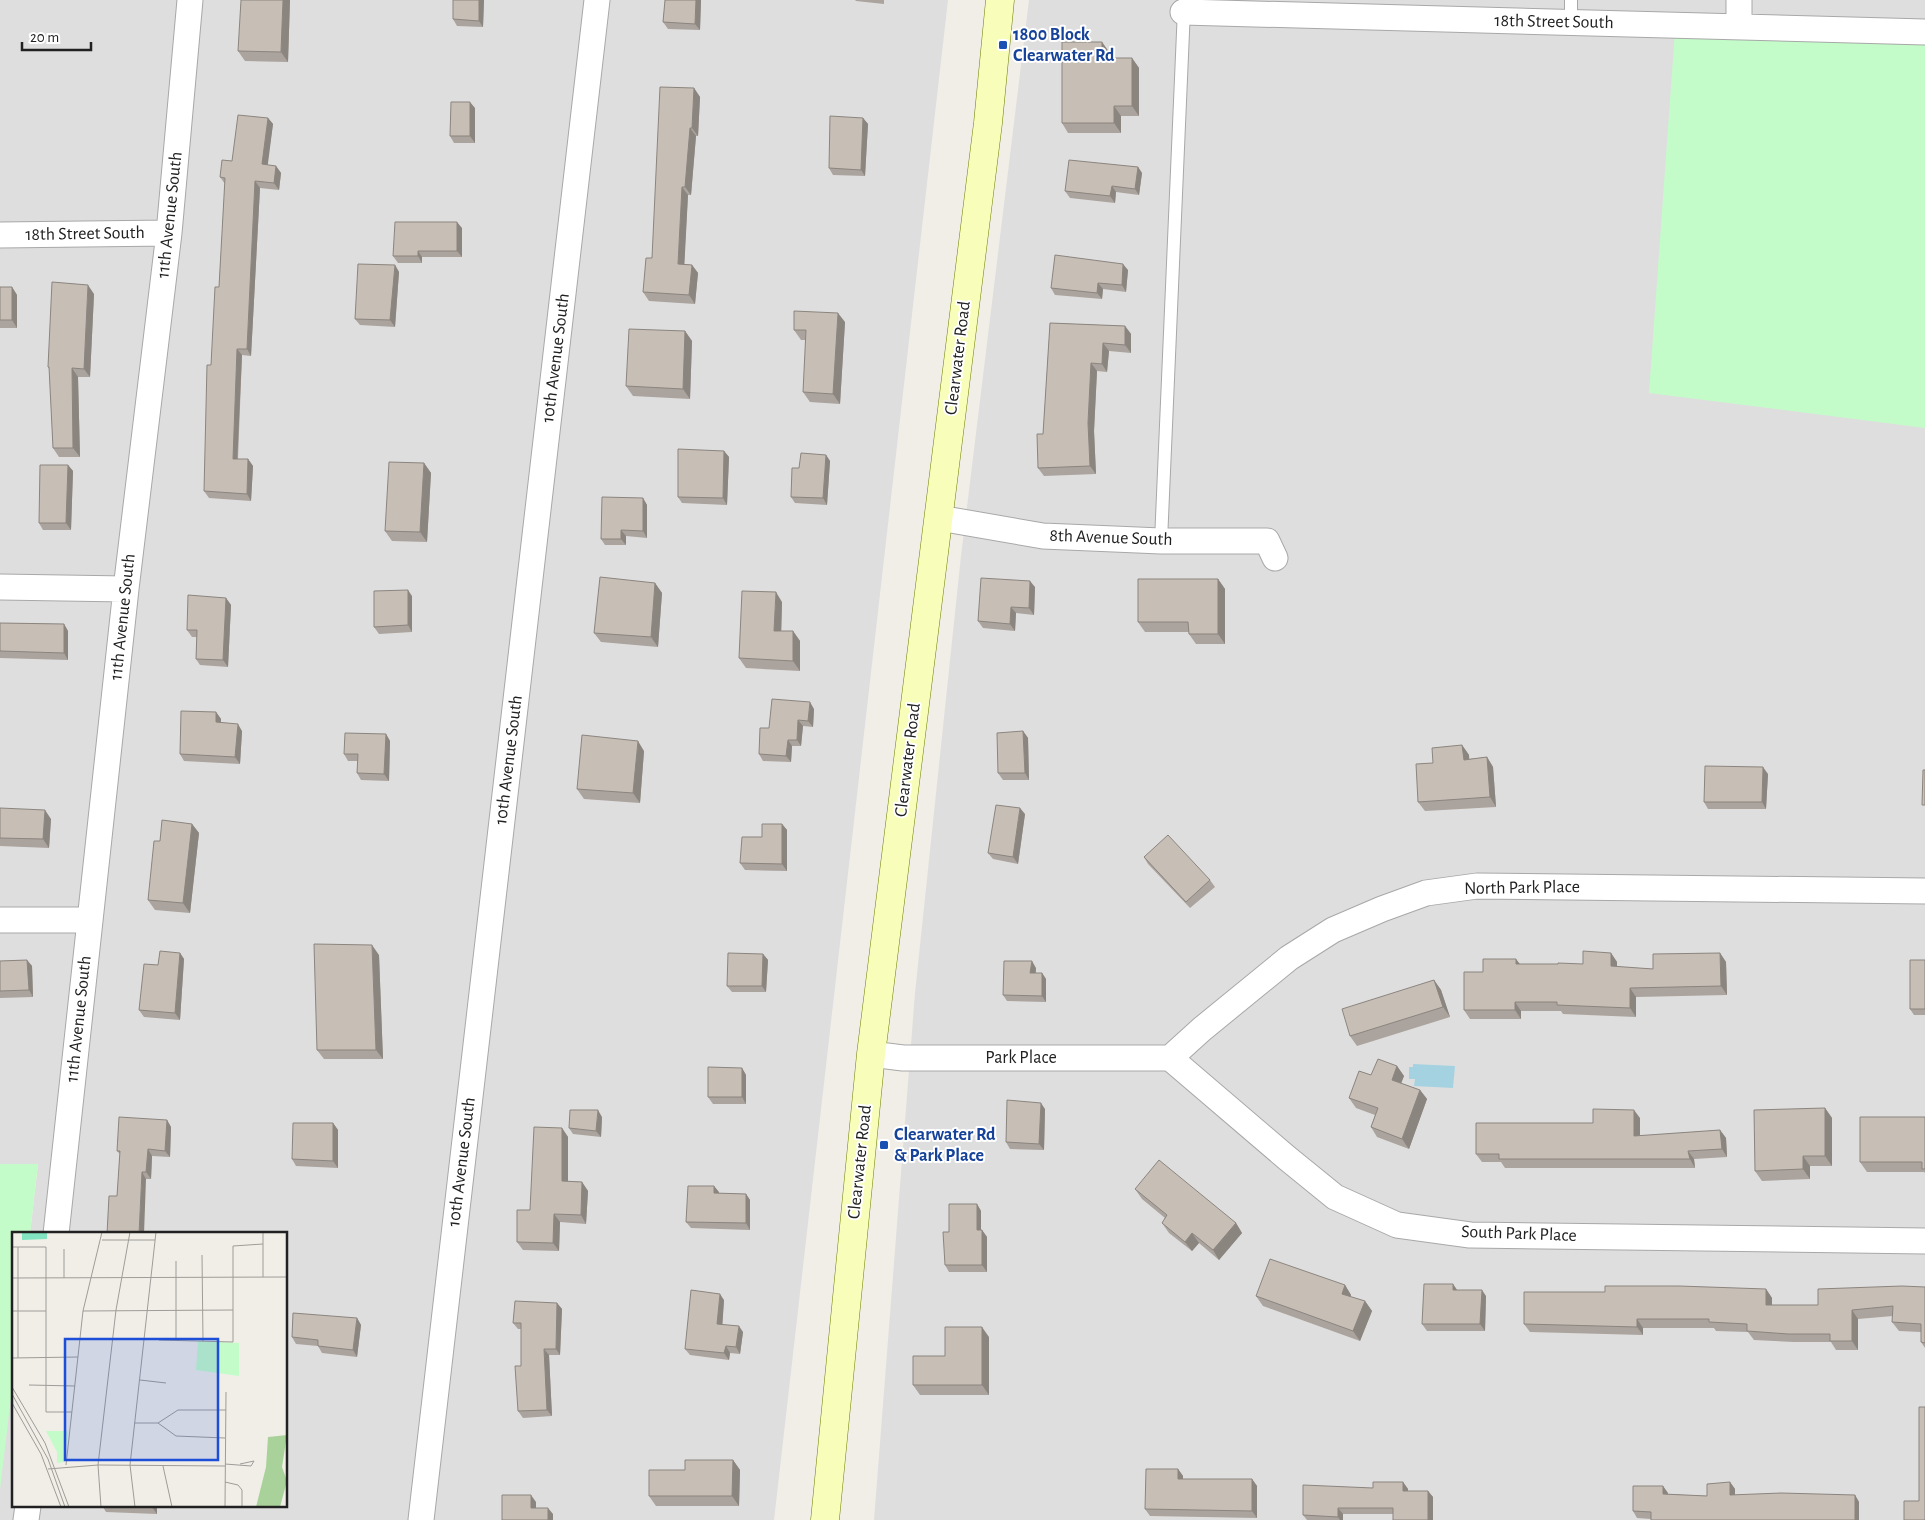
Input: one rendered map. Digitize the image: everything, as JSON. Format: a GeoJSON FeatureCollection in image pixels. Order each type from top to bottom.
{"type":"FeatureCollection","features":[{"type":"Feature","properties":{"kind":"street","name":"11th Avenue South"},"geometry":{"type":"LineString","coordinates":[[56,1232],[126,589],[169,233],[190,0]]}},
{"type":"Feature","properties":{"kind":"street","name":"10th Avenue South"},"geometry":{"type":"LineString","coordinates":[[421,1520],[597,0]]}},
{"type":"Feature","properties":{"kind":"street","name":"Clearwater Road"},"geometry":{"type":"LineString","coordinates":[[825,1520],[871,1054],[988,123],[1000,0]]}},
{"type":"Feature","properties":{"kind":"street"},"geometry":{"type":"LineString","coordinates":[[1739,0],[1739,27]]}},
{"type":"Feature","properties":{"kind":"street","name":"18th Street South"},"geometry":{"type":"LineString","coordinates":[[1184,6],[1571,11],[1739,27],[1925,32]]}},
{"type":"Feature","properties":{"kind":"street","name":"18th Street South"},"geometry":{"type":"LineString","coordinates":[[0,235],[169,233]]}},
{"type":"Feature","properties":{"kind":"street","name":"8th Avenue South"},"geometry":{"type":"LineString","coordinates":[[938,518],[1043,536],[1162,541],[1267,541],[1275,558]]}},
{"type":"Feature","properties":{"kind":"street"},"geometry":{"type":"LineString","coordinates":[[0,587],[126,589]]}},
{"type":"Feature","properties":{"kind":"street","name":"North Park Place"},"geometry":{"type":"LineString","coordinates":[[1170,1058],[1202,1029],[1289,958],[1333,930],[1426,893],[1477,886],[1925,891]]}},
{"type":"Feature","properties":{"kind":"street"},"geometry":{"type":"LineString","coordinates":[[0,920],[90,920]]}},
{"type":"Feature","properties":{"kind":"street","name":"Park Place"},"geometry":{"type":"LineString","coordinates":[[871,1054],[903,1058],[1170,1058]]}},
{"type":"Feature","properties":{"kind":"street","name":"South Park Place"},"geometry":{"type":"LineString","coordinates":[[1170,1058],[1335,1197],[1397,1225],[1470,1234],[1925,1241]]}},
{"type":"Feature","properties":{"kind":"lane"},"geometry":{"type":"LineString","coordinates":[[1162,541],[1184,6]]}},
{"type":"Feature","properties":{"kind":"shaded area"},"geometry":{"type":"Polygon","coordinates":[[[0,0],[948,0],[774,1520],[0,1520],[0,1484],[12,1385],[12,1508],[288,1508],[288,1232],[30,1232],[38,1164],[0,1164],[0,0]]]}},
{"type":"Feature","properties":{"kind":"shaded area"},"geometry":{"type":"Polygon","coordinates":[[[1029,0],[1925,0],[1925,1520],[874,1520],[915,993],[961,556],[1029,0]]]}},
{"type":"Feature","properties":{"kind":"green space"},"geometry":{"type":"Polygon","coordinates":[[[1675,31],[1925,40],[1925,428],[1649,393],[1675,31]]]}},
{"type":"Feature","properties":{"kind":"green space"},"geometry":{"type":"Polygon","coordinates":[[[0,1164],[38,1164],[30,1232],[12,1232],[12,1389],[0,1489],[0,1164]]]}},
{"type":"Feature","properties":{"kind":"water"},"geometry":{"type":"Polygon","coordinates":[[[1413,1064],[1455,1066],[1453,1088],[1414,1086],[1415,1079],[1409,1079],[1409,1067],[1413,1067],[1413,1064]]]}},
{"type":"Feature","properties":{"kind":"building"},"geometry":{"type":"Polygon","coordinates":[[[241,0],[283,0],[281,52],[238,51],[241,0]]]}},
{"type":"Feature","properties":{"kind":"building"},"geometry":{"type":"Polygon","coordinates":[[[453,0],[479,0],[479,21],[453,19],[453,0]]]}},
{"type":"Feature","properties":{"kind":"building"},"geometry":{"type":"Polygon","coordinates":[[[665,0],[696,0],[695,24],[663,22],[665,0]]]}},
{"type":"Feature","properties":{"kind":"building"},"geometry":{"type":"Polygon","coordinates":[[[1062,42],[1102,42],[1102,58],[1132,58],[1132,106],[1114,106],[1114,123],[1062,123],[1062,42]]]}},
{"type":"Feature","properties":{"kind":"building"},"geometry":{"type":"Polygon","coordinates":[[[660,87],[694,88],[692,128],[690,128],[685,187],[682,187],[678,264],[692,265],[689,295],[643,292],[646,258],[652,258],[660,87]]]}},
{"type":"Feature","properties":{"kind":"building"},"geometry":{"type":"Polygon","coordinates":[[[451,102],[470,102],[470,136],[450,136],[451,102]]]}},
{"type":"Feature","properties":{"kind":"building"},"geometry":{"type":"Polygon","coordinates":[[[238,115],[268,118],[262,164],[276,166],[274,183],[255,181],[247,349],[237,349],[233,459],[248,459],[247,494],[204,491],[207,365],[211,365],[215,287],[219,287],[225,178],[220,177],[222,160],[232,161],[238,115]]]}},
{"type":"Feature","properties":{"kind":"building"},"geometry":{"type":"Polygon","coordinates":[[[830,116],[863,118],[861,170],[829,168],[830,116]]]}},
{"type":"Feature","properties":{"kind":"building"},"geometry":{"type":"Polygon","coordinates":[[[1069,160],[1138,167],[1135,189],[1112,186],[1110,196],[1065,191],[1069,160]]]}},
{"type":"Feature","properties":{"kind":"building"},"geometry":{"type":"Polygon","coordinates":[[[395,222],[457,222],[457,251],[418,251],[418,256],[393,256],[395,222]]]}},
{"type":"Feature","properties":{"kind":"building"},"geometry":{"type":"Polygon","coordinates":[[[1055,255],[1123,264],[1122,285],[1098,283],[1097,293],[1051,288],[1055,255]]]}},
{"type":"Feature","properties":{"kind":"building"},"geometry":{"type":"Polygon","coordinates":[[[358,264],[395,265],[390,320],[355,319],[358,264]]]}},
{"type":"Feature","properties":{"kind":"building"},"geometry":{"type":"Polygon","coordinates":[[[52,282],[88,285],[84,369],[72,368],[73,448],[53,448],[48,367],[52,282]]]}},
{"type":"Feature","properties":{"kind":"building"},"geometry":{"type":"Polygon","coordinates":[[[0,287],[12,287],[12,320],[0,320],[0,287]]]}},
{"type":"Feature","properties":{"kind":"building"},"geometry":{"type":"Polygon","coordinates":[[[794,311],[838,313],[833,394],[803,392],[806,330],[794,330],[794,311]]]}},
{"type":"Feature","properties":{"kind":"building"},"geometry":{"type":"Polygon","coordinates":[[[1050,323],[1125,326],[1125,345],[1103,343],[1102,364],[1091,363],[1088,423],[1090,466],[1038,468],[1037,434],[1043,434],[1050,323]]]}},
{"type":"Feature","properties":{"kind":"building"},"geometry":{"type":"Polygon","coordinates":[[[629,329],[685,331],[683,389],[626,386],[629,329]]]}},
{"type":"Feature","properties":{"kind":"building"},"geometry":{"type":"Polygon","coordinates":[[[678,449],[724,451],[723,498],[678,497],[678,449]]]}},
{"type":"Feature","properties":{"kind":"building"},"geometry":{"type":"Polygon","coordinates":[[[801,453],[826,455],[823,498],[791,497],[792,468],[799,468],[801,453]]]}},
{"type":"Feature","properties":{"kind":"building"},"geometry":{"type":"Polygon","coordinates":[[[389,462],[424,463],[420,532],[385,531],[389,462]]]}},
{"type":"Feature","properties":{"kind":"building"},"geometry":{"type":"Polygon","coordinates":[[[40,465],[68,465],[66,523],[39,523],[40,465]]]}},
{"type":"Feature","properties":{"kind":"building"},"geometry":{"type":"Polygon","coordinates":[[[602,497],[643,498],[643,531],[621,530],[621,539],[601,539],[602,497]]]}},
{"type":"Feature","properties":{"kind":"building"},"geometry":{"type":"Polygon","coordinates":[[[600,577],[655,583],[651,637],[594,633],[600,577]]]}},
{"type":"Feature","properties":{"kind":"building"},"geometry":{"type":"Polygon","coordinates":[[[981,578],[1030,581],[1029,608],[1011,607],[1010,624],[978,621],[981,578]]]}},
{"type":"Feature","properties":{"kind":"building"},"geometry":{"type":"Polygon","coordinates":[[[1138,579],[1218,579],[1218,634],[1189,634],[1188,622],[1138,622],[1138,579]]]}},
{"type":"Feature","properties":{"kind":"building"},"geometry":{"type":"Polygon","coordinates":[[[408,590],[408,625],[374,627],[374,591],[408,590]]]}},
{"type":"Feature","properties":{"kind":"building"},"geometry":{"type":"Polygon","coordinates":[[[742,591],[776,592],[774,631],[793,631],[793,661],[739,658],[742,591]]]}},
{"type":"Feature","properties":{"kind":"building"},"geometry":{"type":"Polygon","coordinates":[[[188,595],[226,598],[223,660],[196,659],[197,630],[187,630],[188,595]]]}},
{"type":"Feature","properties":{"kind":"building"},"geometry":{"type":"Polygon","coordinates":[[[0,623],[64,624],[64,653],[0,651],[0,623]]]}},
{"type":"Feature","properties":{"kind":"building"},"geometry":{"type":"Polygon","coordinates":[[[772,699],[810,702],[808,721],[798,720],[797,740],[788,740],[786,756],[759,754],[760,728],[769,728],[772,699]]]}},
{"type":"Feature","properties":{"kind":"building"},"geometry":{"type":"Polygon","coordinates":[[[181,711],[216,712],[216,722],[238,724],[235,757],[180,754],[181,711]]]}},
{"type":"Feature","properties":{"kind":"building"},"geometry":{"type":"Polygon","coordinates":[[[1023,731],[1025,773],[998,773],[997,733],[1023,731]]]}},
{"type":"Feature","properties":{"kind":"building"},"geometry":{"type":"Polygon","coordinates":[[[345,733],[386,734],[384,774],[357,773],[358,754],[344,754],[345,733]]]}},
{"type":"Feature","properties":{"kind":"building"},"geometry":{"type":"Polygon","coordinates":[[[582,735],[638,741],[633,793],[577,789],[582,735]]]}},
{"type":"Feature","properties":{"kind":"building"},"geometry":{"type":"Polygon","coordinates":[[[1462,745],[1464,760],[1487,757],[1490,797],[1418,802],[1416,764],[1433,763],[1432,748],[1462,745]]]}},
{"type":"Feature","properties":{"kind":"building"},"geometry":{"type":"Polygon","coordinates":[[[1705,766],[1763,767],[1762,802],[1704,802],[1705,766]]]}},
{"type":"Feature","properties":{"kind":"building"},"geometry":{"type":"Polygon","coordinates":[[[1923,770],[1925,770],[1925,805],[1922,805],[1923,770]]]}},
{"type":"Feature","properties":{"kind":"building"},"geometry":{"type":"Polygon","coordinates":[[[996,805],[1020,808],[1013,857],[988,853],[996,805]]]}},
{"type":"Feature","properties":{"kind":"building"},"geometry":{"type":"Polygon","coordinates":[[[0,808],[45,810],[43,839],[0,838],[0,808]]]}},
{"type":"Feature","properties":{"kind":"building"},"geometry":{"type":"Polygon","coordinates":[[[162,820],[192,824],[183,903],[148,900],[154,841],[160,841],[162,820]]]}},
{"type":"Feature","properties":{"kind":"building"},"geometry":{"type":"Polygon","coordinates":[[[762,824],[782,824],[782,864],[740,863],[742,837],[762,837],[762,824]]]}},
{"type":"Feature","properties":{"kind":"building"},"geometry":{"type":"Polygon","coordinates":[[[1168,835],[1210,880],[1186,902],[1144,857],[1168,835]]]}},
{"type":"Feature","properties":{"kind":"building"},"geometry":{"type":"Polygon","coordinates":[[[314,944],[372,945],[376,1050],[317,1050],[314,944]]]}},
{"type":"Feature","properties":{"kind":"building"},"geometry":{"type":"Polygon","coordinates":[[[160,951],[180,953],[175,1013],[139,1010],[144,964],[158,965],[160,951]]]}},
{"type":"Feature","properties":{"kind":"building"},"geometry":{"type":"Polygon","coordinates":[[[1583,951],[1611,953],[1611,966],[1653,969],[1653,954],[1720,953],[1721,986],[1630,988],[1630,1008],[1557,1005],[1557,1002],[1515,1002],[1515,1010],[1464,1010],[1464,972],[1483,972],[1483,959],[1516,959],[1516,964],[1583,964],[1583,951]]]}},
{"type":"Feature","properties":{"kind":"building"},"geometry":{"type":"Polygon","coordinates":[[[728,953],[763,954],[762,986],[727,986],[728,953]]]}},
{"type":"Feature","properties":{"kind":"building"},"geometry":{"type":"Polygon","coordinates":[[[27,960],[29,990],[0,991],[0,961],[27,960]]]}},
{"type":"Feature","properties":{"kind":"building"},"geometry":{"type":"Polygon","coordinates":[[[1910,960],[1925,960],[1925,1009],[1910,1009],[1910,960]]]}},
{"type":"Feature","properties":{"kind":"building"},"geometry":{"type":"Polygon","coordinates":[[[1004,961],[1032,961],[1030,973],[1042,973],[1042,996],[1003,995],[1004,961]]]}},
{"type":"Feature","properties":{"kind":"building"},"geometry":{"type":"Polygon","coordinates":[[[1434,980],[1443,1007],[1350,1036],[1342,1009],[1434,980]]]}},
{"type":"Feature","properties":{"kind":"building"},"geometry":{"type":"Polygon","coordinates":[[[1378,1059],[1397,1066],[1392,1080],[1420,1090],[1402,1139],[1371,1127],[1378,1108],[1349,1098],[1359,1071],[1371,1075],[1378,1059]]]}},
{"type":"Feature","properties":{"kind":"building"},"geometry":{"type":"Polygon","coordinates":[[[708,1067],[742,1068],[742,1097],[708,1097],[708,1067]]]}},
{"type":"Feature","properties":{"kind":"building"},"geometry":{"type":"Polygon","coordinates":[[[1007,1100],[1041,1103],[1039,1144],[1006,1142],[1007,1100]]]}},
{"type":"Feature","properties":{"kind":"building"},"geometry":{"type":"Polygon","coordinates":[[[1825,1108],[1825,1156],[1803,1156],[1803,1169],[1755,1171],[1754,1110],[1825,1108]]]}},
{"type":"Feature","properties":{"kind":"building"},"geometry":{"type":"Polygon","coordinates":[[[1593,1109],[1634,1110],[1634,1136],[1720,1130],[1722,1149],[1688,1151],[1690,1159],[1499,1159],[1499,1154],[1476,1154],[1476,1123],[1593,1123],[1593,1109]]]}},
{"type":"Feature","properties":{"kind":"building"},"geometry":{"type":"Polygon","coordinates":[[[570,1110],[598,1110],[596,1131],[569,1128],[570,1110]]]}},
{"type":"Feature","properties":{"kind":"building"},"geometry":{"type":"Polygon","coordinates":[[[119,1117],[167,1120],[165,1151],[148,1149],[146,1172],[142,1172],[139,1232],[107,1232],[109,1196],[117,1196],[120,1151],[117,1151],[119,1117]]]}},
{"type":"Feature","properties":{"kind":"building"},"geometry":{"type":"Polygon","coordinates":[[[1860,1117],[1925,1117],[1925,1169],[1922,1169],[1922,1162],[1860,1162],[1860,1117]]]}},
{"type":"Feature","properties":{"kind":"building"},"geometry":{"type":"Polygon","coordinates":[[[293,1123],[333,1123],[333,1161],[292,1159],[293,1123]]]}},
{"type":"Feature","properties":{"kind":"building"},"geometry":{"type":"Polygon","coordinates":[[[534,1127],[562,1128],[562,1181],[582,1182],[581,1215],[554,1214],[553,1243],[517,1242],[517,1210],[530,1210],[534,1127]]]}},
{"type":"Feature","properties":{"kind":"building"},"geometry":{"type":"Polygon","coordinates":[[[1159,1160],[1236,1223],[1213,1250],[1192,1233],[1185,1242],[1162,1223],[1167,1215],[1135,1189],[1159,1160]]]}},
{"type":"Feature","properties":{"kind":"building"},"geometry":{"type":"Polygon","coordinates":[[[688,1186],[714,1186],[714,1193],[746,1194],[746,1223],[686,1222],[688,1186]]]}},
{"type":"Feature","properties":{"kind":"building"},"geometry":{"type":"Polygon","coordinates":[[[949,1204],[977,1204],[977,1230],[982,1230],[982,1265],[945,1265],[943,1232],[949,1232],[949,1204]]]}},
{"type":"Feature","properties":{"kind":"building"},"geometry":{"type":"Polygon","coordinates":[[[1270,1259],[1345,1285],[1342,1294],[1365,1301],[1353,1331],[1256,1296],[1270,1259]]]}},
{"type":"Feature","properties":{"kind":"building"},"geometry":{"type":"Polygon","coordinates":[[[1424,1284],[1453,1284],[1453,1290],[1482,1290],[1480,1324],[1422,1324],[1424,1284]]]}},
{"type":"Feature","properties":{"kind":"building"},"geometry":{"type":"Polygon","coordinates":[[[1605,1286],[1766,1289],[1766,1305],[1818,1305],[1818,1289],[1925,1287],[1925,1343],[1921,1342],[1921,1324],[1892,1322],[1893,1306],[1852,1310],[1852,1341],[1830,1341],[1830,1334],[1788,1334],[1747,1331],[1747,1324],[1709,1322],[1709,1319],[1637,1319],[1637,1327],[1524,1324],[1524,1292],[1605,1292],[1605,1286]]]}},
{"type":"Feature","properties":{"kind":"building"},"geometry":{"type":"Polygon","coordinates":[[[691,1290],[720,1294],[717,1324],[739,1326],[736,1347],[726,1346],[724,1353],[685,1349],[691,1290]]]}},
{"type":"Feature","properties":{"kind":"building"},"geometry":{"type":"Polygon","coordinates":[[[515,1301],[557,1303],[556,1349],[544,1349],[547,1410],[518,1411],[515,1366],[521,1366],[521,1323],[513,1323],[515,1301]]]}},
{"type":"Feature","properties":{"kind":"building"},"geometry":{"type":"Polygon","coordinates":[[[293,1313],[357,1318],[353,1350],[318,1346],[318,1340],[292,1337],[293,1313]]]}},
{"type":"Feature","properties":{"kind":"building"},"geometry":{"type":"Polygon","coordinates":[[[945,1327],[982,1327],[982,1385],[913,1385],[913,1356],[945,1356],[945,1327]]]}},
{"type":"Feature","properties":{"kind":"building"},"geometry":{"type":"Polygon","coordinates":[[[1919,1407],[1925,1407],[1925,1520],[1904,1520],[1904,1501],[1919,1501],[1919,1407]]]}},
{"type":"Feature","properties":{"kind":"building"},"geometry":{"type":"Polygon","coordinates":[[[685,1460],[733,1460],[732,1496],[649,1496],[649,1470],[685,1470],[685,1460]]]}},
{"type":"Feature","properties":{"kind":"building"},"geometry":{"type":"Polygon","coordinates":[[[1146,1469],[1178,1469],[1178,1479],[1252,1479],[1252,1511],[1145,1509],[1146,1469]]]}},
{"type":"Feature","properties":{"kind":"building"},"geometry":{"type":"Polygon","coordinates":[[[1373,1482],[1403,1482],[1403,1491],[1428,1491],[1428,1520],[1393,1520],[1393,1508],[1338,1508],[1338,1517],[1303,1515],[1303,1485],[1373,1488],[1373,1482]]]}},
{"type":"Feature","properties":{"kind":"building"},"geometry":{"type":"Polygon","coordinates":[[[1730,1482],[1730,1495],[1781,1493],[1855,1495],[1855,1520],[1651,1520],[1651,1512],[1633,1511],[1633,1486],[1663,1486],[1663,1494],[1707,1496],[1707,1484],[1730,1482]]]}},
{"type":"Feature","properties":{"kind":"building"},"geometry":{"type":"Polygon","coordinates":[[[502,1495],[531,1495],[531,1508],[548,1508],[548,1520],[502,1520],[502,1495]]]}},
{"type":"Feature","properties":{"kind":"place","name":"1800 Block Clearwater Rd"},"geometry":{"type":"Point","coordinates":[1003,45]}},
{"type":"Feature","properties":{"kind":"place","name":"Clearwater Rd & Park Place"},"geometry":{"type":"Point","coordinates":[884,1145]}}]}
